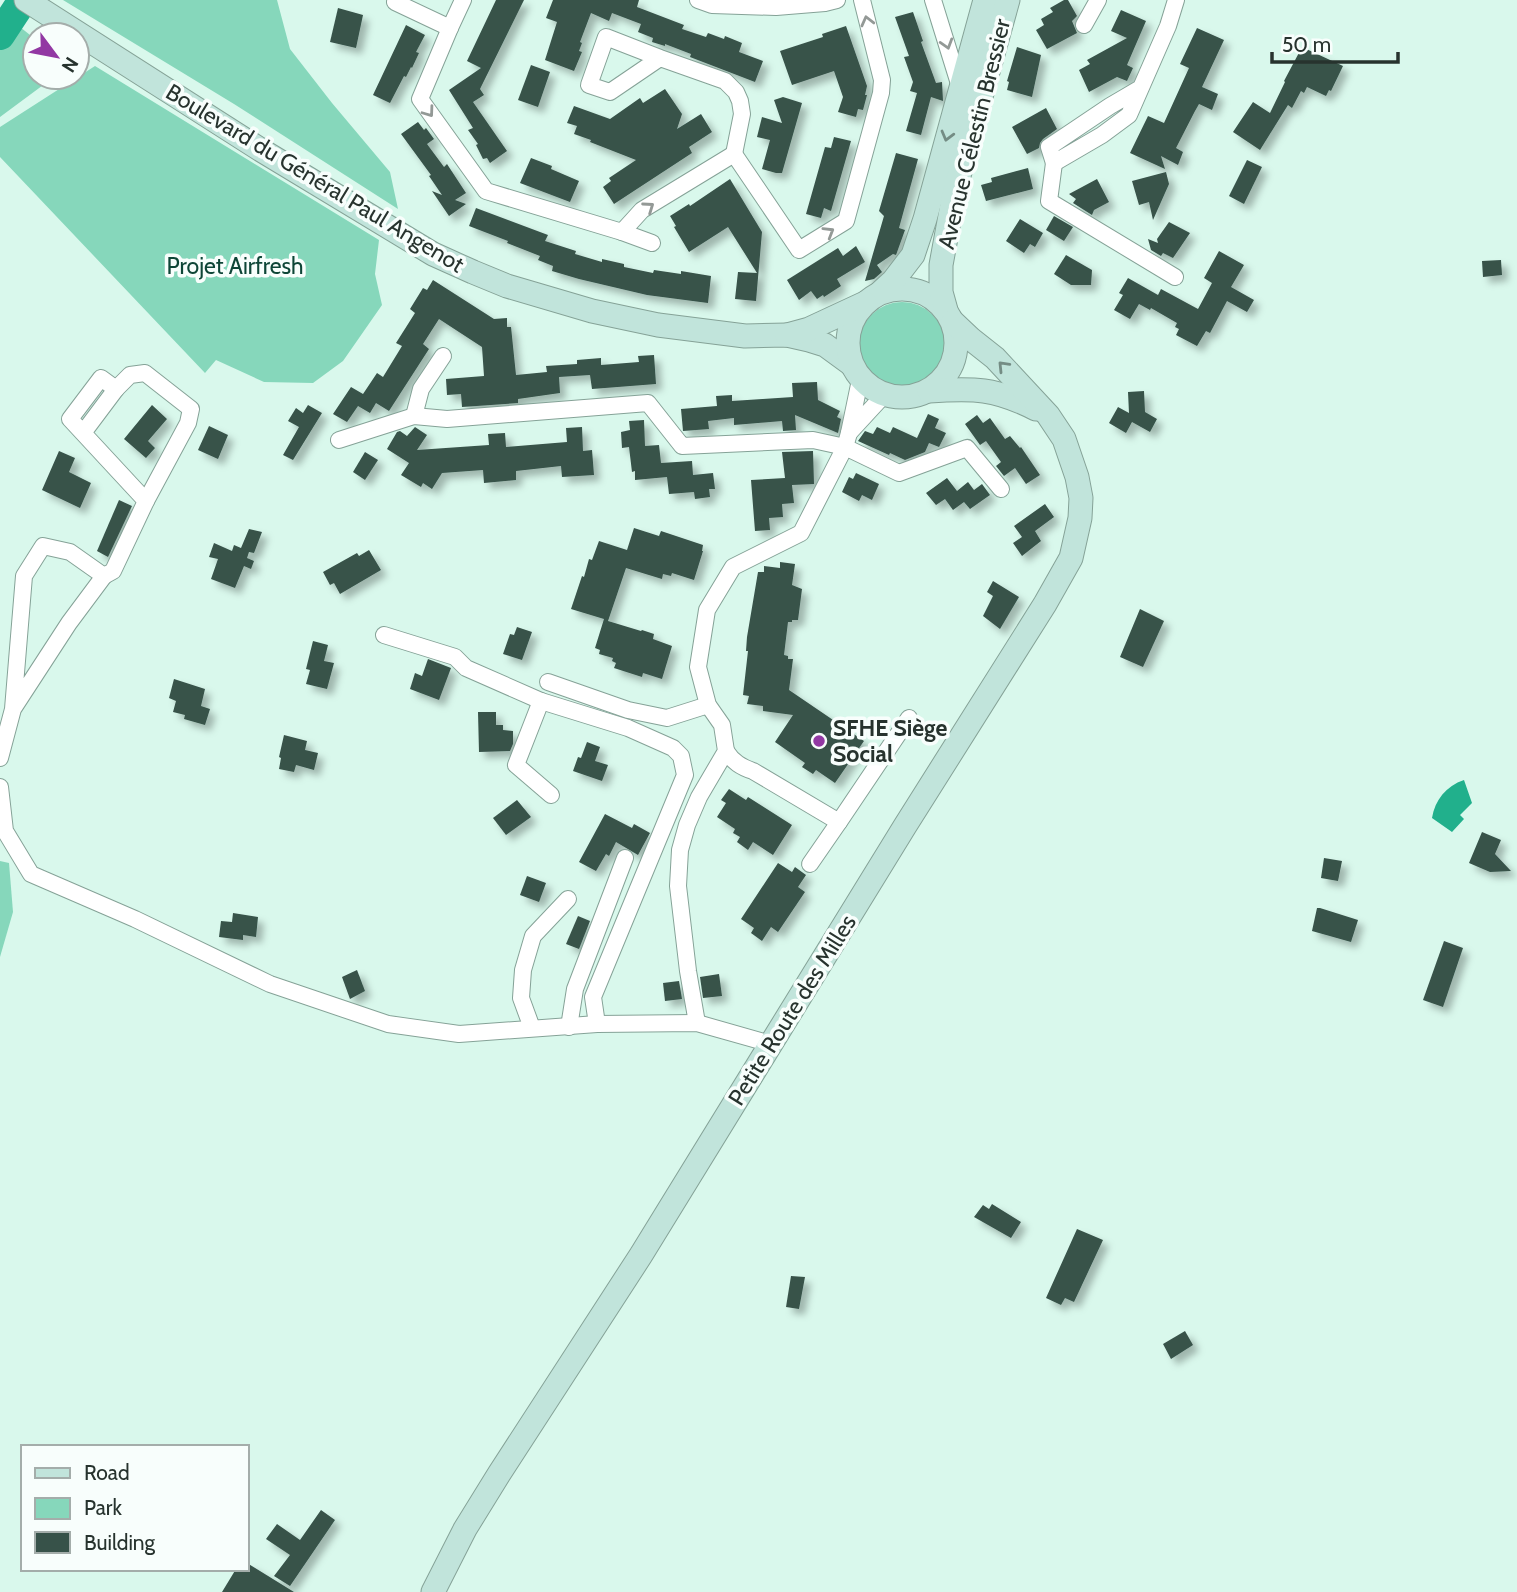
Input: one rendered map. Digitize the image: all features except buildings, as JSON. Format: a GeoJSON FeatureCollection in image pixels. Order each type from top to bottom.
{"type":"FeatureCollection","features":[{"type":"Feature","properties":{"kind":"main road","name":"Boulevard du Général Paul Angenot"},"geometry":{"type":"LineString","coordinates":[[26,0],[261,150],[422,247],[507,286],[592,312],[745,336],[787,335],[809,329],[873,298]]}},
{"type":"Feature","properties":{"kind":"main road","name":"Avenue Célestin Bressier"},"geometry":{"type":"LineString","coordinates":[[873,298],[893,281],[913,255],[985,0]]}},
{"type":"Feature","properties":{"kind":"main road","name":"Avenue Célestin Bressier"},"geometry":{"type":"LineString","coordinates":[[950,316],[941,292],[942,265],[952,205],[1008,0]]}},
{"type":"Feature","properties":{"kind":"main road"},"geometry":{"type":"LineString","coordinates":[[929,391],[948,373],[957,346],[950,316],[927,294],[902,288],[873,298],[853,318],[847,344],[856,372],[884,395],[910,398],[929,391],[985,390],[1012,397],[1048,415]]}},
{"type":"Feature","properties":{"kind":"main road","name":"Petite Route des Milles"},"geometry":{"type":"LineString","coordinates":[[433,1592],[465,1529],[641,1255],[1045,604],[1070,558],[1080,518],[1081,498],[1064,439],[1048,415],[995,358],[971,339],[950,316]]}},
{"type":"Feature","properties":{"kind":"main road","name":"Boulevard du Général Paul Angenot"},"geometry":{"type":"LineString","coordinates":[[787,335],[825,345],[856,372]]}},
{"type":"Feature","properties":{"kind":"street"},"geometry":{"type":"LineString","coordinates":[[463,0],[420,99],[486,191],[652,243]]}},
{"type":"Feature","properties":{"kind":"street"},"geometry":{"type":"LineString","coordinates":[[698,0],[712,5],[776,7],[837,0]]}},
{"type":"Feature","properties":{"kind":"street"},"geometry":{"type":"LineString","coordinates":[[660,58],[725,81],[736,92],[742,114],[734,154],[799,250],[846,221],[883,86],[862,0]]}},
{"type":"Feature","properties":{"kind":"street"},"geometry":{"type":"LineString","coordinates":[[933,0],[960,87]]}},
{"type":"Feature","properties":{"kind":"street"},"geometry":{"type":"LineString","coordinates":[[1084,25],[1098,0]]}},
{"type":"Feature","properties":{"kind":"street"},"geometry":{"type":"LineString","coordinates":[[1175,277],[1049,201],[1054,163],[1048,147],[1139,89],[1168,26],[1176,0]]}},
{"type":"Feature","properties":{"kind":"street"},"geometry":{"type":"LineString","coordinates":[[395,2],[450,28]]}},
{"type":"Feature","properties":{"kind":"street"},"geometry":{"type":"LineString","coordinates":[[622,232],[642,210],[734,154]]}},
{"type":"Feature","properties":{"kind":"street"},"geometry":{"type":"LineString","coordinates":[[414,416],[421,389],[443,356]]}},
{"type":"Feature","properties":{"kind":"street"},"geometry":{"type":"LineString","coordinates":[[847,440],[856,372]]}},
{"type":"Feature","properties":{"kind":"street"},"geometry":{"type":"LineString","coordinates":[[13,709],[69,623],[104,576],[113,570],[188,423],[191,409],[145,373],[130,374],[116,389],[101,378],[70,419],[146,501]]}},
{"type":"Feature","properties":{"kind":"street"},"geometry":{"type":"LineString","coordinates":[[839,822],[740,767],[732,759],[726,751],[722,725],[708,705],[698,667],[707,610],[733,567],[802,533],[847,440],[884,395]]}},
{"type":"Feature","properties":{"kind":"street"},"geometry":{"type":"LineString","coordinates":[[339,440],[414,416],[447,419],[648,403],[682,446],[847,440],[899,473],[967,448],[1001,489]]}},
{"type":"Feature","properties":{"kind":"street"},"geometry":{"type":"LineString","coordinates":[[0,758],[13,709],[24,576],[43,546],[70,552],[104,576]]}},
{"type":"Feature","properties":{"kind":"street"},"geometry":{"type":"LineString","coordinates":[[384,635],[455,657],[466,668],[541,701],[628,728],[673,748],[681,756],[685,775],[593,997],[597,1024]]}},
{"type":"Feature","properties":{"kind":"street"},"geometry":{"type":"LineString","coordinates":[[548,682],[628,710],[667,718],[708,705]]}},
{"type":"Feature","properties":{"kind":"street"},"geometry":{"type":"LineString","coordinates":[[541,701],[516,765],[551,795]]}},
{"type":"Feature","properties":{"kind":"street"},"geometry":{"type":"LineString","coordinates":[[810,864],[909,718]]}},
{"type":"Feature","properties":{"kind":"street"},"geometry":{"type":"LineString","coordinates":[[696,1023],[678,886],[680,850],[699,797],[726,751]]}},
{"type":"Feature","properties":{"kind":"street"},"geometry":{"type":"LineString","coordinates":[[0,787],[5,831],[31,874],[135,919],[270,984],[388,1024],[459,1034],[597,1024],[696,1023],[771,1044]]}},
{"type":"Feature","properties":{"kind":"street"},"geometry":{"type":"LineString","coordinates":[[569,1027],[575,989],[625,858]]}},
{"type":"Feature","properties":{"kind":"street"},"geometry":{"type":"LineString","coordinates":[[532,1028],[521,998],[523,970],[533,936],[568,899]]}},
{"type":"Feature","properties":{"kind":"green space"},"geometry":{"type":"Polygon","coordinates":[[[63,0],[277,0],[290,49],[390,172],[398,209],[234,104],[63,0]]]}},
{"type":"Feature","properties":{"kind":"green space"},"geometry":{"type":"Polygon","coordinates":[[[0,11],[21,28],[21,91],[35,91],[0,117],[0,11]]]}},
{"type":"Feature","properties":{"kind":"green space","name":"Projet Airfresh"},"geometry":{"type":"Polygon","coordinates":[[[95,66],[379,240],[375,274],[382,305],[343,361],[313,383],[264,382],[216,360],[205,373],[0,157],[0,127],[56,91],[91,91],[91,69],[95,66]]]}},
{"type":"Feature","properties":{"kind":"green space"},"geometry":{"type":"Polygon","coordinates":[[[902,302],[926,309],[938,321],[945,345],[938,369],[926,381],[902,388],[878,381],[866,369],[859,345],[866,321],[878,309],[902,302]]]}},
{"type":"Feature","properties":{"kind":"green space"},"geometry":{"type":"Polygon","coordinates":[[[0,861],[9,863],[13,912],[0,957],[0,861]]]}},
{"type":"Feature","properties":{"kind":"shaded area"},"geometry":{"type":"Polygon","coordinates":[[[1464,780],[1472,803],[1460,815],[1464,819],[1452,832],[1432,818],[1433,811],[1447,790],[1464,780]]]}},
{"type":"Feature","properties":{"kind":"waterway"},"geometry":{"type":"LineString","coordinates":[[0,35],[23,0]]}},
{"type":"Feature","properties":{"kind":"place","name":"SFHE Siège Social"},"geometry":{"type":"Point","coordinates":[819,741]}}]}
